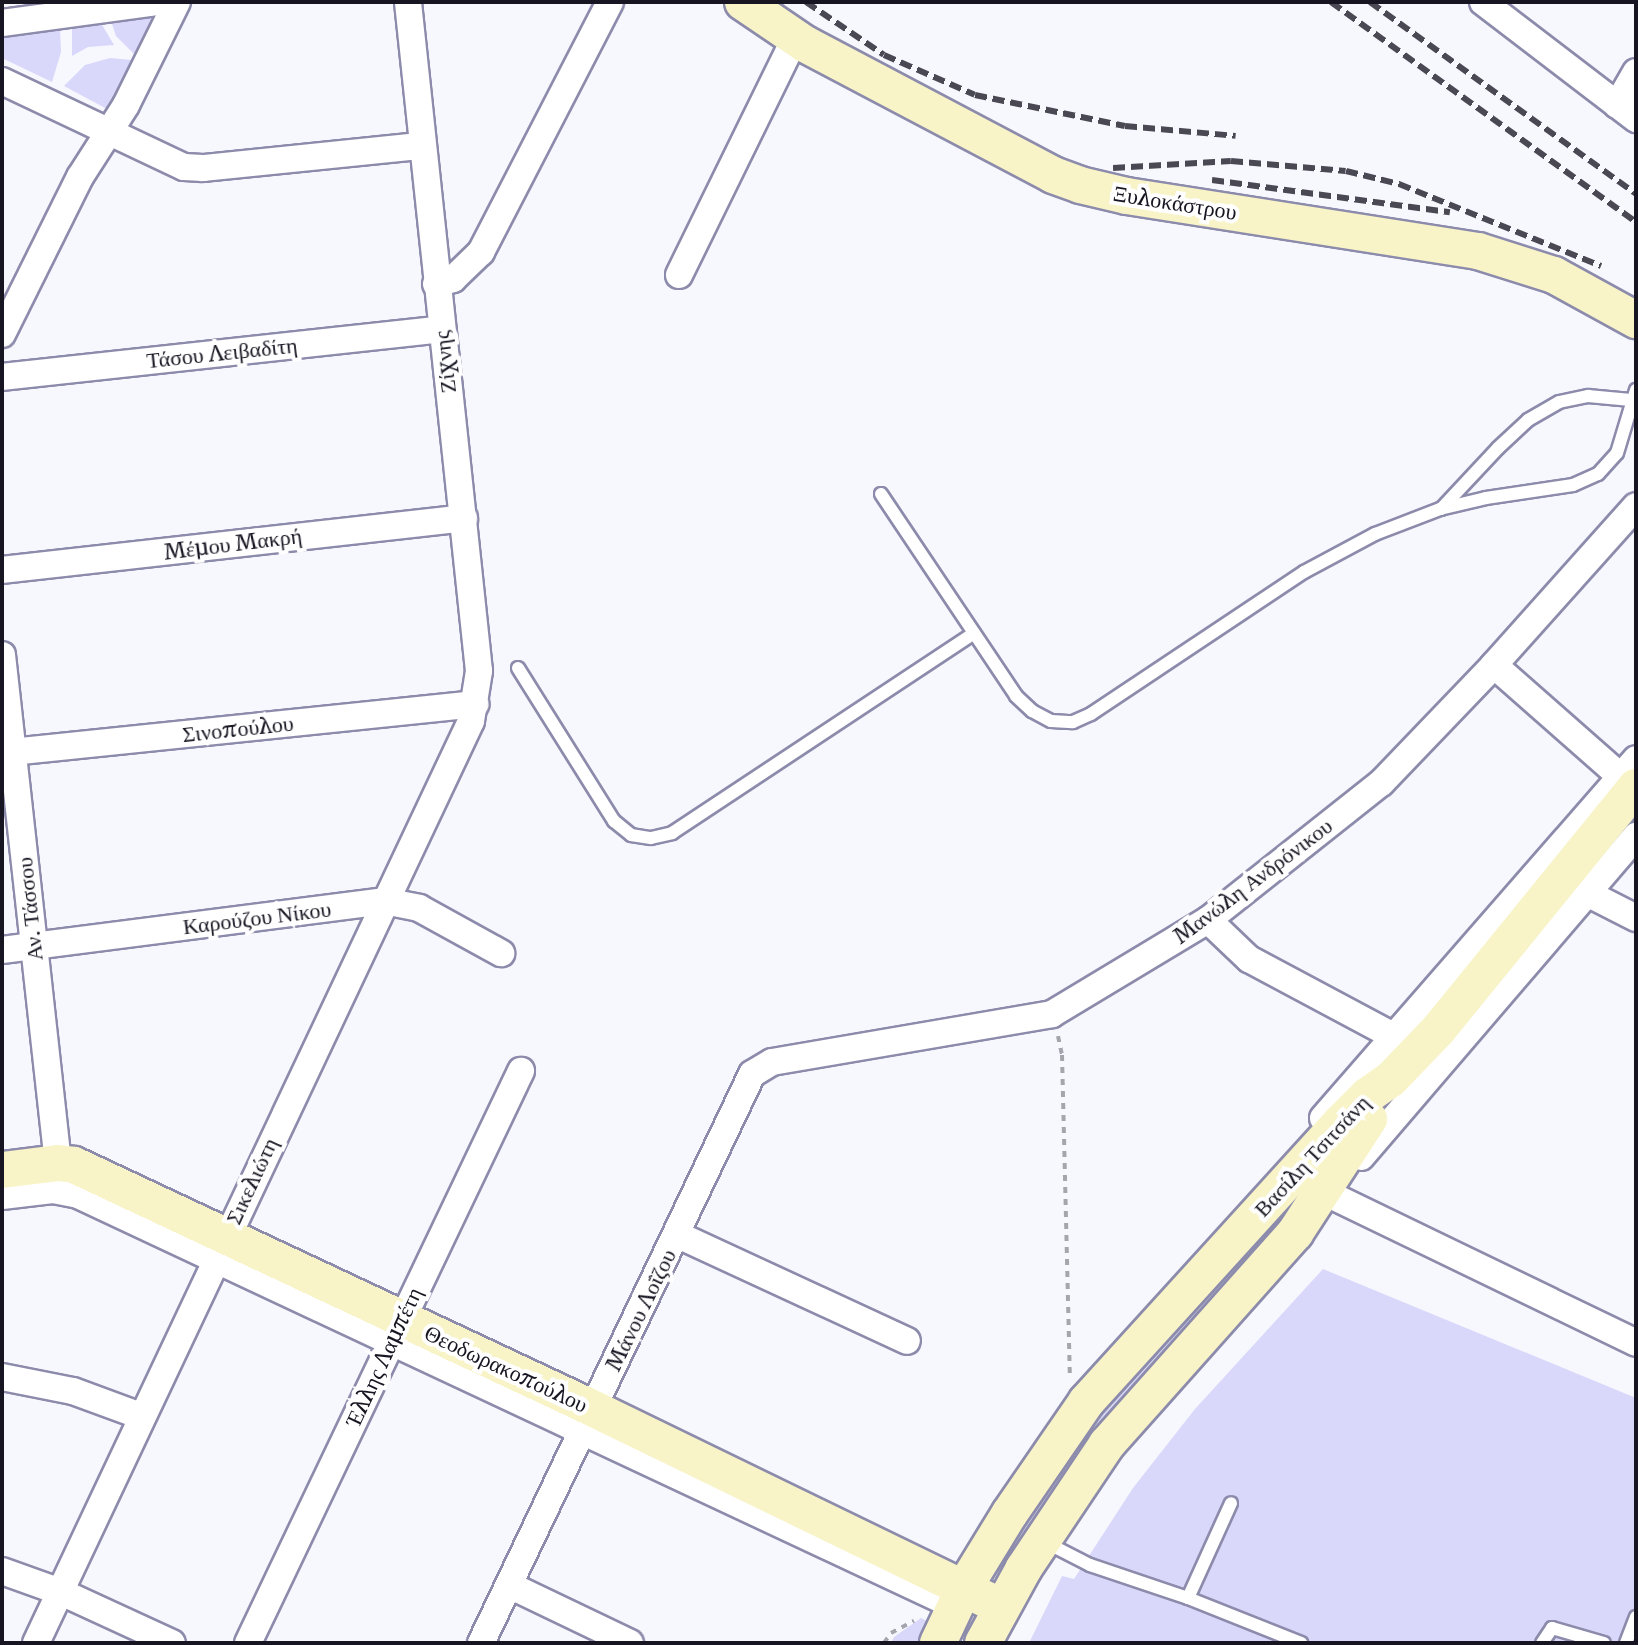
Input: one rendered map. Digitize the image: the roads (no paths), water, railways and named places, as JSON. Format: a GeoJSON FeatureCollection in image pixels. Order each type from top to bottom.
{"type":"FeatureCollection","features":[{"type":"Feature","properties":{"kind":"street"},"geometry":{"type":"LineString","coordinates":[[2,23],[157,2]]}},
{"type":"Feature","properties":{"kind":"street"},"geometry":{"type":"LineString","coordinates":[[2,334],[80,177],[133,92],[177,2]]}},
{"type":"Feature","properties":{"kind":"street","name":"Ζίχνης"},"geometry":{"type":"LineString","coordinates":[[408,2],[479,671],[473,712]]}},
{"type":"Feature","properties":{"kind":"street"},"geometry":{"type":"LineString","coordinates":[[436,284],[453,279],[481,252],[610,2]]}},
{"type":"Feature","properties":{"kind":"street","name":"Ξυλοκάστρου"},"geometry":{"type":"LineString","coordinates":[[743,2],[795,38],[1053,175],[1080,185],[1127,196],[1488,253],[1567,280],[1636,320]]}},
{"type":"Feature","properties":{"kind":"street"},"geometry":{"type":"LineString","coordinates":[[1483,2],[1627,112],[1636,72]]}},
{"type":"Feature","properties":{"kind":"street"},"geometry":{"type":"LineString","coordinates":[[679,275],[795,38]]}},
{"type":"Feature","properties":{"kind":"street"},"geometry":{"type":"LineString","coordinates":[[2,81],[175,164],[193,168],[421,146]]}},
{"type":"Feature","properties":{"kind":"street","name":"Τάσου Λειβαδίτη"},"geometry":{"type":"LineString","coordinates":[[2,377],[441,329]]}},
{"type":"Feature","properties":{"kind":"street","name":"Μανώλη Ανδρόνικου"},"geometry":{"type":"LineString","coordinates":[[762,1067],[772,1062],[1052,1014],[1208,920],[1381,783],[1494,665],[1636,506]]}},
{"type":"Feature","properties":{"kind":"street","name":"Μέμου Μακρή"},"geometry":{"type":"LineString","coordinates":[[2,570],[464,518]]}},
{"type":"Feature","properties":{"kind":"street","name":"Αν. Τάσσου"},"geometry":{"type":"LineString","coordinates":[[2,655],[7,753],[34,947],[58,1163]]}},
{"type":"Feature","properties":{"kind":"street"},"geometry":{"type":"LineString","coordinates":[[1494,665],[1631,774],[1393,1036],[1317,1126],[1317,1184],[1636,1343]]}},
{"type":"Feature","properties":{"kind":"street","name":"Σινοπούλου"},"geometry":{"type":"LineString","coordinates":[[7,753],[473,712]]}},
{"type":"Feature","properties":{"kind":"street","name":"Σικελιώτη"},"geometry":{"type":"LineString","coordinates":[[36,1643],[473,712]]}},
{"type":"Feature","properties":{"kind":"street","name":"Βασίλη Τσιτσάνη"},"geometry":{"type":"LineString","coordinates":[[983,1643],[1001,1607],[1042,1541],[1107,1444],[1287,1242],[1368,1095],[1391,1079],[1439,1029],[1631,774]]}},
{"type":"Feature","properties":{"kind":"street","name":"Βασίλη Τσιτσάνη"},"geometry":{"type":"LineString","coordinates":[[938,1643],[960,1597],[1010,1513],[1087,1401],[1317,1184],[1364,1153],[1636,836]]}},
{"type":"Feature","properties":{"kind":"street"},"geometry":{"type":"LineString","coordinates":[[1587,893],[1636,918]]}},
{"type":"Feature","properties":{"kind":"street","name":"Καρούζου Νίκου"},"geometry":{"type":"LineString","coordinates":[[2,950],[384,901],[419,908],[501,953]]}},
{"type":"Feature","properties":{"kind":"street"},"geometry":{"type":"LineString","coordinates":[[1208,920],[1249,959],[1393,1036]]}},
{"type":"Feature","properties":{"kind":"street","name":"Μάνου Λοΐζου"},"geometry":{"type":"LineString","coordinates":[[481,1643],[678,1235],[745,1084],[762,1067]]}},
{"type":"Feature","properties":{"kind":"street","name":"Έλλης Λαμπέτη"},"geometry":{"type":"LineString","coordinates":[[248,1643],[521,1071]]}},
{"type":"Feature","properties":{"kind":"street","name":"Θεοδωρακοπούλου"},"geometry":{"type":"LineString","coordinates":[[2,1170],[58,1163],[74,1165],[221,1247],[396,1331],[960,1597],[1001,1607]]}},
{"type":"Feature","properties":{"kind":"street"},"geometry":{"type":"LineString","coordinates":[[2,1196],[67,1191],[221,1247]]}},
{"type":"Feature","properties":{"kind":"street"},"geometry":{"type":"LineString","coordinates":[[678,1235],[907,1341]]}},
{"type":"Feature","properties":{"kind":"street"},"geometry":{"type":"LineString","coordinates":[[2,1377],[61,1388],[141,1416]]}},
{"type":"Feature","properties":{"kind":"street"},"geometry":{"type":"LineString","coordinates":[[2,1571],[61,1592],[172,1643]]}},
{"type":"Feature","properties":{"kind":"street"},"geometry":{"type":"LineString","coordinates":[[509,1585],[630,1643]]}},
{"type":"Feature","properties":{"kind":"lane"},"geometry":{"type":"LineString","coordinates":[[881,494],[1016,696],[1032,711],[1051,721],[1073,722],[1091,714],[1304,572],[1375,534],[1440,509],[1486,498],[1573,485],[1598,474],[1617,453],[1633,395],[1588,396],[1559,402],[1528,420],[1440,509]]}},
{"type":"Feature","properties":{"kind":"lane"},"geometry":{"type":"LineString","coordinates":[[518,668],[614,821],[631,835],[651,838],[672,833],[974,633]]}},
{"type":"Feature","properties":{"kind":"lane"},"geometry":{"type":"LineString","coordinates":[[1188,1598],[1231,1503]]}},
{"type":"Feature","properties":{"kind":"lane"},"geometry":{"type":"LineString","coordinates":[[1042,1541],[1090,1565],[1188,1598],[1301,1643]]}},
{"type":"Feature","properties":{"kind":"lane"},"geometry":{"type":"LineString","coordinates":[[1626,1643],[1636,1617]]}},
{"type":"Feature","properties":{"kind":"lane"},"geometry":{"type":"LineString","coordinates":[[1542,1643],[1552,1628],[1604,1643]]}},
{"type":"Feature","properties":{"kind":"railway"},"geometry":{"type":"LineString","coordinates":[[806,2],[884,55],[975,95],[1125,126],[1236,136]]}},
{"type":"Feature","properties":{"kind":"railway"},"geometry":{"type":"LineString","coordinates":[[1331,2],[1636,222]]}},
{"type":"Feature","properties":{"kind":"railway"},"geometry":{"type":"LineString","coordinates":[[1370,2],[1636,194]]}},
{"type":"Feature","properties":{"kind":"railway"},"geometry":{"type":"LineString","coordinates":[[1113,168],[1231,161],[1346,171],[1399,184],[1601,266]]}},
{"type":"Feature","properties":{"kind":"railway"},"geometry":{"type":"LineString","coordinates":[[1212,180],[1450,212]]}}]}
